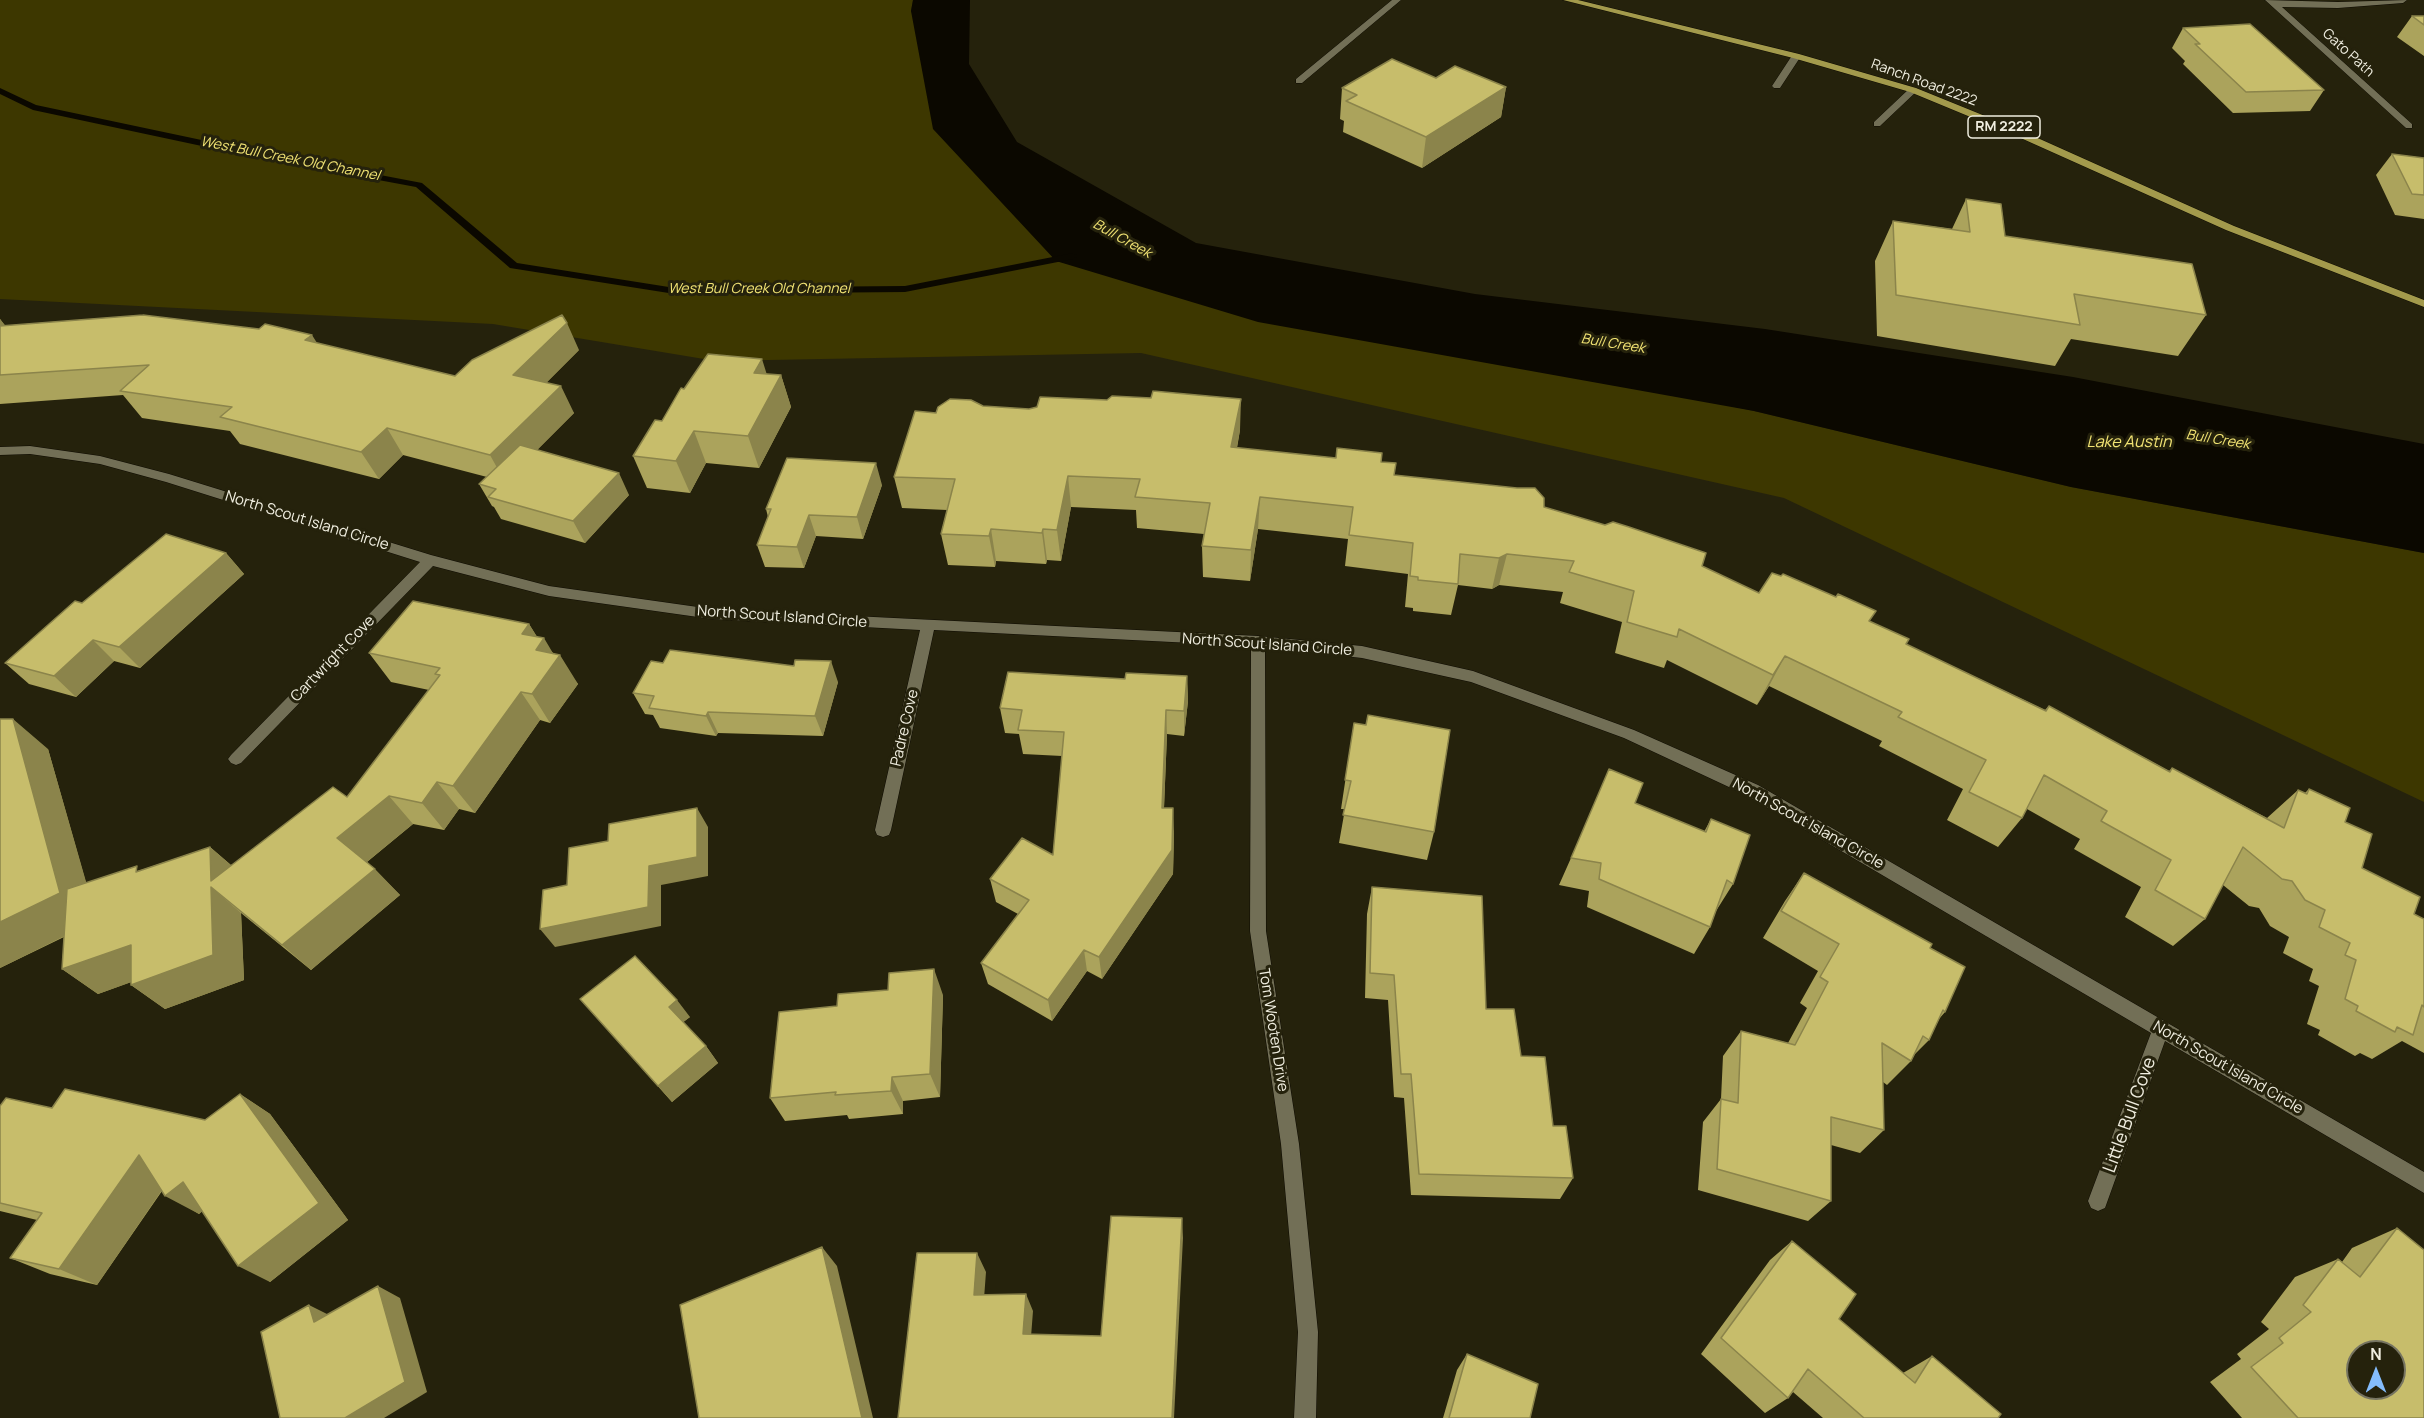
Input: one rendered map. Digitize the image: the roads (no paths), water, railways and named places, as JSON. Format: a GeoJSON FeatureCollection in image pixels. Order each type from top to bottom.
{"type":"FeatureCollection","features":[{"type":"Feature","properties":{"kind":"main road","name":"Ranch Road 2222"},"geometry":{"type":"LineString","coordinates":[[1567,0],[1796,56],[1913,90],[2018,133],[2230,228],[2424,304]]}},
{"type":"Feature","properties":{"kind":"street"},"geometry":{"type":"LineString","coordinates":[[1299,81],[1397,0]]}},
{"type":"Feature","properties":{"kind":"street"},"geometry":{"type":"LineString","coordinates":[[2271,2],[2338,5],[2403,0]]}},
{"type":"Feature","properties":{"kind":"street","name":"Gato Path"},"geometry":{"type":"LineString","coordinates":[[2271,2],[2409,126]]}},
{"type":"Feature","properties":{"kind":"street"},"geometry":{"type":"LineString","coordinates":[[1777,86],[1796,56]]}},
{"type":"Feature","properties":{"kind":"street"},"geometry":{"type":"LineString","coordinates":[[1877,124],[1913,90]]}},
{"type":"Feature","properties":{"kind":"street","name":"North Scout Island Circle"},"geometry":{"type":"LineString","coordinates":[[0,451],[30,450],[100,460],[169,478],[430,560],[549,591],[712,614],[1258,641],[1362,652],[1473,677],[1629,734],[1752,790],[2424,1183]]}},
{"type":"Feature","properties":{"kind":"street","name":"Cartwright Cove"},"geometry":{"type":"LineString","coordinates":[[236,759],[430,560]]}},
{"type":"Feature","properties":{"kind":"street","name":"Padre Cove"},"geometry":{"type":"LineString","coordinates":[[883,830],[928,626]]}},
{"type":"Feature","properties":{"kind":"street","name":"Tom Wooten Drive"},"geometry":{"type":"LineString","coordinates":[[1258,641],[1258,931],[1291,1155],[1308,1332],[1305,1418]]}},
{"type":"Feature","properties":{"kind":"street","name":"Little Bull Cove"},"geometry":{"type":"LineString","coordinates":[[2098,1201],[2161,1029]]}},
{"type":"Feature","properties":{"kind":"water","name":"Lake Austin"},"geometry":{"type":"Polygon","coordinates":[[[913,0],[970,0],[969,64],[1017,142],[1196,243],[1475,294],[1765,329],[2073,377],[2424,444],[2424,553],[2071,487],[1754,411],[1258,322],[1056,261],[933,129],[911,11],[913,0]]]}},
{"type":"Feature","properties":{"kind":"waterway","name":"West Bull Creek Old Channel"},"geometry":{"type":"LineString","coordinates":[[0,91],[33,107],[244,152],[419,185],[514,266],[675,291],[905,289],[1073,256]]}},
{"type":"Feature","properties":{"kind":"water label","name":"Bull Creek"},"geometry":{"type":"Point","coordinates":[1122,239]}},
{"type":"Feature","properties":{"kind":"water label","name":"Bull Creek"},"geometry":{"type":"Point","coordinates":[1613,344]}},
{"type":"Feature","properties":{"kind":"water label","name":"Bull Creek"},"geometry":{"type":"Point","coordinates":[2218,440]}}]}
